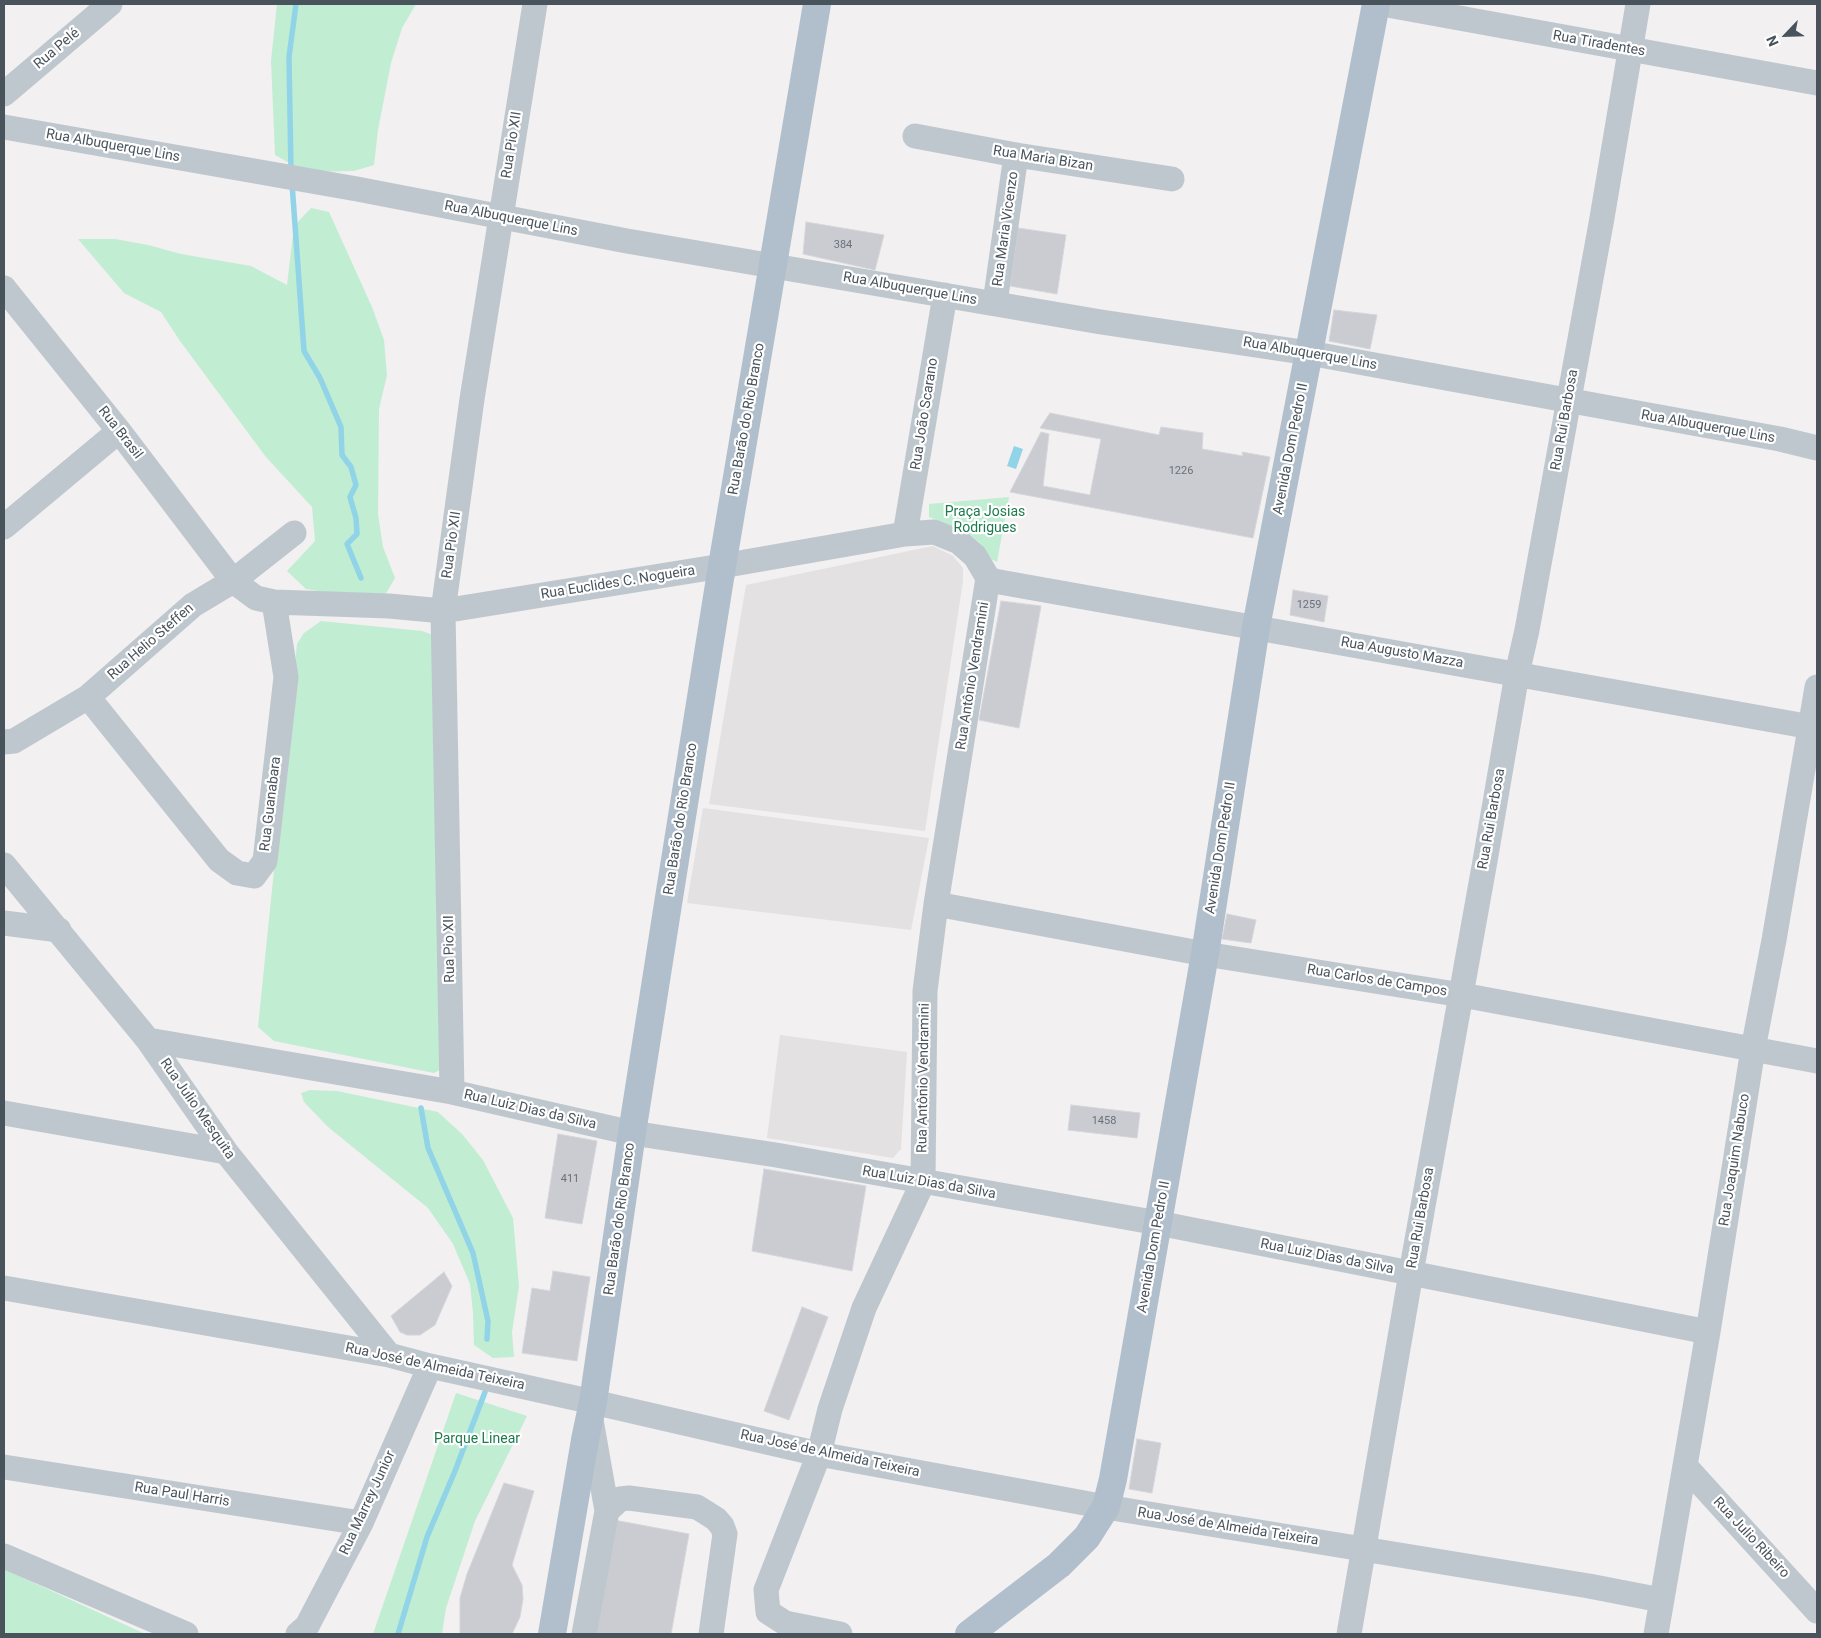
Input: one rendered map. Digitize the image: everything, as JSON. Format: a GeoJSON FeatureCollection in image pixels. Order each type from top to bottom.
{"type":"FeatureCollection","features":[{"type":"Feature","properties":{"kind":"main road","name":"Rua Barão do Rio Branco"},"geometry":{"type":"LineString","coordinates":[[552,1634],[592,1408],[632,1132],[722,566],[817,4]]}},
{"type":"Feature","properties":{"kind":"main road","name":"Avenida Dom Pedro II"},"geometry":{"type":"LineString","coordinates":[[969,1634],[1059,1564],[1087,1537],[1106,1507],[1113,1479],[1204,954],[1256,627],[1309,352],[1386,4]]}},
{"type":"Feature","properties":{"kind":"street","name":"Rua Pelé"},"geometry":{"type":"LineString","coordinates":[[4,94],[110,4]]}},
{"type":"Feature","properties":{"kind":"street","name":"Rua Pio XII"},"geometry":{"type":"LineString","coordinates":[[452,1092],[443,611],[472,399],[535,4]]}},
{"type":"Feature","properties":{"kind":"street","name":"Rua Tiradentes"},"geometry":{"type":"LineString","coordinates":[[1386,4],[1817,83]]}},
{"type":"Feature","properties":{"kind":"street","name":"Rua Rui Barbosa"},"geometry":{"type":"LineString","coordinates":[[1349,1634],[1517,674],[1527,630],[1569,402],[1638,4]]}},
{"type":"Feature","properties":{"kind":"street","name":"Rua Albuquerque Lins"},"geometry":{"type":"LineString","coordinates":[[4,127],[304,180],[626,241],[1101,322],[1309,352],[1817,448]]}},
{"type":"Feature","properties":{"kind":"street","name":"Rua Maria Bizan"},"geometry":{"type":"LineString","coordinates":[[914,136],[1016,155],[1172,179]]}},
{"type":"Feature","properties":{"kind":"street","name":"Rua Maria Vicenzo"},"geometry":{"type":"LineString","coordinates":[[995,303],[1016,155]]}},
{"type":"Feature","properties":{"kind":"street","name":"Rua Brasil"},"geometry":{"type":"LineString","coordinates":[[5,292],[119,431],[233,581]]}},
{"type":"Feature","properties":{"kind":"street","name":"Rua João Scarano"},"geometry":{"type":"LineString","coordinates":[[905,534],[945,295]]}},
{"type":"Feature","properties":{"kind":"street"},"geometry":{"type":"LineString","coordinates":[[4,527],[119,431]]}},
{"type":"Feature","properties":{"kind":"street","name":"Rua Euclides C. Nogueira"},"geometry":{"type":"LineString","coordinates":[[233,581],[256,598],[274,602],[389,606],[443,611],[905,534],[934,532],[959,542],[975,556],[988,578]]}},
{"type":"Feature","properties":{"kind":"street","name":"Rua Helio Steffen"},"geometry":{"type":"LineString","coordinates":[[4,742],[14,741],[88,697],[193,605],[233,581],[294,533]]}},
{"type":"Feature","properties":{"kind":"street","name":"Rua Augusto Mazza"},"geometry":{"type":"LineString","coordinates":[[988,578],[994,581],[1814,727]]}},
{"type":"Feature","properties":{"kind":"street","name":"Rua Antônio Vendramini"},"geometry":{"type":"LineString","coordinates":[[840,1634],[786,1623],[768,1612],[766,1590],[818,1454],[830,1409],[864,1308],[923,1182],[925,991],[936,904],[988,578]]}},
{"type":"Feature","properties":{"kind":"street","name":"Rua Guanabara"},"geometry":{"type":"LineString","coordinates":[[88,697],[219,860],[237,873],[254,876],[265,861],[286,677],[274,602]]}},
{"type":"Feature","properties":{"kind":"street","name":"Rua Joaquim Nabuco"},"geometry":{"type":"LineString","coordinates":[[1656,1634],[1708,1332],[1753,1049],[1814,727],[1817,687]]}},
{"type":"Feature","properties":{"kind":"street","name":"Rua Julio Mesquita"},"geometry":{"type":"LineString","coordinates":[[4,865],[148,1040],[226,1152],[389,1355]]}},
{"type":"Feature","properties":{"kind":"street","name":"Rua Carlos de Campos"},"geometry":{"type":"LineString","coordinates":[[936,904],[1204,954],[1462,994],[1817,1061]]}},
{"type":"Feature","properties":{"kind":"street"},"geometry":{"type":"LineString","coordinates":[[4,923],[59,930]]}},
{"type":"Feature","properties":{"kind":"street","name":"Rua Luiz Dias da Silva"},"geometry":{"type":"LineString","coordinates":[[148,1040],[452,1092],[632,1132],[776,1154],[1158,1223],[1708,1332]]}},
{"type":"Feature","properties":{"kind":"street"},"geometry":{"type":"LineString","coordinates":[[4,1113],[226,1152]]}},
{"type":"Feature","properties":{"kind":"street","name":"Rua José de Almeida Teixeira"},"geometry":{"type":"LineString","coordinates":[[4,1288],[389,1355],[592,1408],[818,1454],[1106,1507],[1589,1586],[1661,1600]]}},
{"type":"Feature","properties":{"kind":"street","name":"Rua Marrey Junior"},"geometry":{"type":"LineString","coordinates":[[298,1634],[307,1626],[361,1523],[430,1366]]}},
{"type":"Feature","properties":{"kind":"street"},"geometry":{"type":"LineString","coordinates":[[584,1634],[607,1512],[592,1408]]}},
{"type":"Feature","properties":{"kind":"street","name":"Rua Julio Ribeiro"},"geometry":{"type":"LineString","coordinates":[[1684,1466],[1817,1611]]}},
{"type":"Feature","properties":{"kind":"street","name":"Rua Paul Harris"},"geometry":{"type":"LineString","coordinates":[[4,1467],[361,1523]]}},
{"type":"Feature","properties":{"kind":"street"},"geometry":{"type":"LineString","coordinates":[[607,1512],[620,1499],[629,1498],[697,1507],[716,1519],[722,1526],[725,1534],[711,1634]]}},
{"type":"Feature","properties":{"kind":"street"},"geometry":{"type":"LineString","coordinates":[[4,1556],[186,1634]]}},
{"type":"Feature","properties":{"kind":"shaded area"},"geometry":{"type":"Polygon","coordinates":[[[933,546],[953,556],[963,568],[963,581],[925,831],[709,804],[746,585],[933,546]]]}},
{"type":"Feature","properties":{"kind":"shaded area"},"geometry":{"type":"Polygon","coordinates":[[[703,808],[929,838],[911,930],[687,903],[703,808]]]}},
{"type":"Feature","properties":{"kind":"shaded area"},"geometry":{"type":"Polygon","coordinates":[[[780,1035],[907,1052],[901,1149],[893,1158],[767,1138],[780,1035]]]}},
{"type":"Feature","properties":{"kind":"green space"},"geometry":{"type":"Polygon","coordinates":[[[277,4],[416,4],[402,28],[391,63],[378,130],[374,165],[354,171],[305,172],[275,155],[271,61],[277,4]]]}},
{"type":"Feature","properties":{"kind":"green space"},"geometry":{"type":"Polygon","coordinates":[[[311,208],[329,212],[372,307],[384,340],[387,375],[379,409],[378,514],[383,547],[395,578],[385,595],[353,597],[306,589],[287,571],[315,541],[312,507],[266,457],[180,341],[161,312],[124,293],[78,239],[115,239],[181,254],[251,266],[287,285],[294,226],[311,208]]]}},
{"type":"Feature","properties":{"kind":"green space","name":"Praça Josias Rodrigues"},"geometry":{"type":"Polygon","coordinates":[[[1009,497],[997,562],[989,558],[981,544],[967,532],[929,517],[929,504],[1009,497]]]}},
{"type":"Feature","properties":{"kind":"green space"},"geometry":{"type":"Polygon","coordinates":[[[321,621],[422,631],[433,635],[444,1068],[434,1073],[274,1041],[258,1027],[297,644],[304,633],[321,621]]]}},
{"type":"Feature","properties":{"kind":"green space"},"geometry":{"type":"Polygon","coordinates":[[[310,1090],[337,1091],[438,1112],[462,1134],[483,1160],[513,1218],[519,1286],[512,1332],[514,1357],[493,1358],[474,1345],[470,1284],[453,1244],[428,1208],[328,1127],[304,1102],[301,1093],[310,1090]]]}},
{"type":"Feature","properties":{"kind":"green space","name":"Parque Linear"},"geometry":{"type":"Polygon","coordinates":[[[456,1393],[527,1416],[475,1521],[446,1608],[442,1634],[373,1634],[456,1393]]]}},
{"type":"Feature","properties":{"kind":"green space"},"geometry":{"type":"Polygon","coordinates":[[[4,1569],[145,1634],[4,1634],[4,1569]]]}},
{"type":"Feature","properties":{"kind":"water"},"geometry":{"type":"Polygon","coordinates":[[[1014,446],[1023,449],[1016,469],[1007,466],[1014,446]]]}},
{"type":"Feature","properties":{"kind":"building"},"geometry":{"type":"Polygon","coordinates":[[[806,222],[884,235],[875,270],[803,254],[806,222]]]}},
{"type":"Feature","properties":{"kind":"building"},"geometry":{"type":"Polygon","coordinates":[[[1018,228],[1066,235],[1057,294],[1010,286],[1018,228]]]}},
{"type":"Feature","properties":{"kind":"building"},"geometry":{"type":"Polygon","coordinates":[[[1334,310],[1377,315],[1370,349],[1329,341],[1334,310]]]}},
{"type":"Feature","properties":{"kind":"building"},"geometry":{"type":"Polygon","coordinates":[[[1050,413],[1159,435],[1161,427],[1203,433],[1202,449],[1243,456],[1242,452],[1270,457],[1253,538],[1010,492],[1041,432],[1049,434],[1043,486],[1090,495],[1101,439],[1040,428],[1050,413]]]}},
{"type":"Feature","properties":{"kind":"building"},"geometry":{"type":"Polygon","coordinates":[[[1293,590],[1328,596],[1324,622],[1290,615],[1293,590]]]}},
{"type":"Feature","properties":{"kind":"building"},"geometry":{"type":"Polygon","coordinates":[[[1001,601],[1041,606],[1019,728],[979,720],[1001,601]]]}},
{"type":"Feature","properties":{"kind":"building"},"geometry":{"type":"Polygon","coordinates":[[[1227,914],[1256,920],[1251,943],[1222,939],[1227,914]]]}},
{"type":"Feature","properties":{"kind":"building"},"geometry":{"type":"Polygon","coordinates":[[[1071,1105],[1140,1113],[1137,1138],[1068,1130],[1071,1105]]]}},
{"type":"Feature","properties":{"kind":"building"},"geometry":{"type":"Polygon","coordinates":[[[558,1134],[597,1141],[582,1224],[545,1218],[558,1134]]]}},
{"type":"Feature","properties":{"kind":"building"},"geometry":{"type":"Polygon","coordinates":[[[764,1169],[866,1186],[852,1271],[752,1251],[764,1169]]]}},
{"type":"Feature","properties":{"kind":"building"},"geometry":{"type":"Polygon","coordinates":[[[553,1271],[590,1277],[577,1361],[522,1353],[532,1288],[550,1291],[553,1271]]]}},
{"type":"Feature","properties":{"kind":"building"},"geometry":{"type":"Polygon","coordinates":[[[444,1272],[452,1286],[435,1325],[420,1335],[407,1335],[400,1332],[391,1316],[444,1272]]]}},
{"type":"Feature","properties":{"kind":"building"},"geometry":{"type":"Polygon","coordinates":[[[802,1307],[828,1317],[789,1420],[764,1411],[802,1307]]]}},
{"type":"Feature","properties":{"kind":"building"},"geometry":{"type":"Polygon","coordinates":[[[1137,1439],[1161,1443],[1152,1493],[1129,1489],[1137,1439]]]}},
{"type":"Feature","properties":{"kind":"building"},"geometry":{"type":"Polygon","coordinates":[[[504,1483],[534,1491],[512,1565],[522,1585],[523,1599],[520,1617],[512,1634],[460,1634],[460,1598],[467,1574],[504,1483]]]}},
{"type":"Feature","properties":{"kind":"building"},"geometry":{"type":"Polygon","coordinates":[[[614,1520],[689,1534],[671,1634],[595,1634],[614,1520]]]}},
{"type":"Feature","properties":{"kind":"waterway"},"geometry":{"type":"LineString","coordinates":[[291,171],[289,57],[296,4]]}},
{"type":"Feature","properties":{"kind":"waterway"},"geometry":{"type":"LineString","coordinates":[[292,183],[304,351],[320,378],[341,427],[342,455],[351,467],[356,485],[350,497],[356,518],[357,534],[347,544],[361,578]]}},
{"type":"Feature","properties":{"kind":"waterway"},"geometry":{"type":"LineString","coordinates":[[421,1108],[428,1148],[473,1253],[488,1321],[487,1339]]}},
{"type":"Feature","properties":{"kind":"waterway"},"geometry":{"type":"LineString","coordinates":[[398,1634],[427,1537],[485,1392]]}}]}
